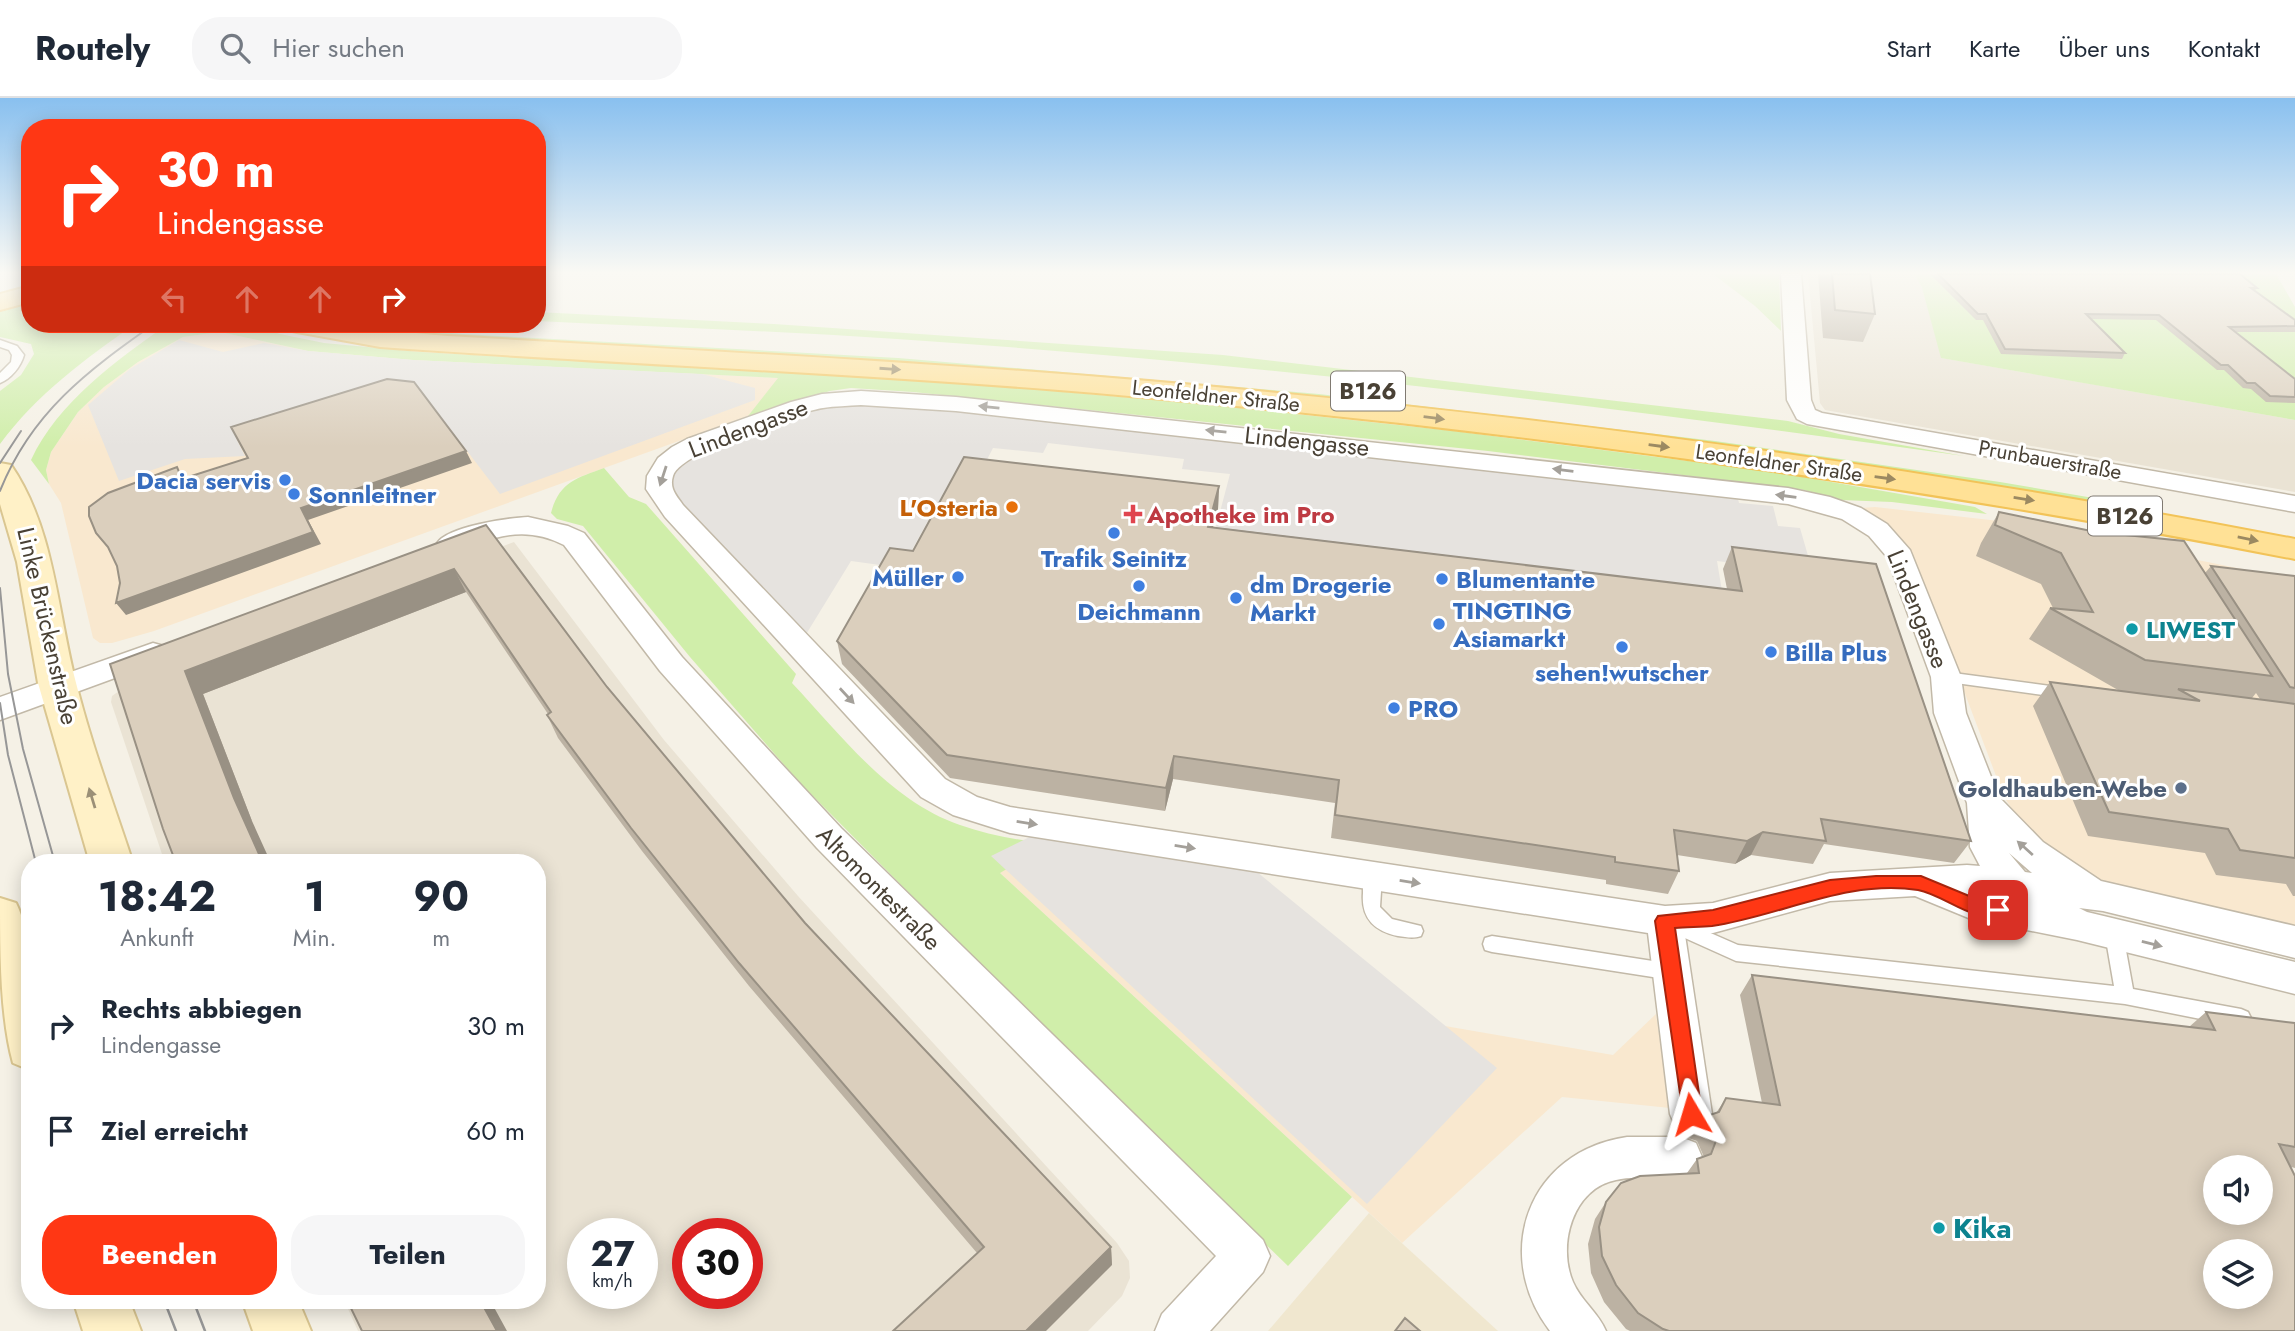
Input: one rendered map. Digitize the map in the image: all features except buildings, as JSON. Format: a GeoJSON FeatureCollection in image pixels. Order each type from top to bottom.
{"type":"FeatureCollection","features":[{"type":"Feature","properties":{"kind":"main road","name":"Leonfeldner Straße"},"geometry":{"type":"LineString","coordinates":[[569,332],[926,351],[1192,372],[1587,416],[1936,463],[2078,486],[2294,543]]}},
{"type":"Feature","properties":{"kind":"main road","name":"Leonfeldner Straße"},"geometry":{"type":"LineString","coordinates":[[347,333],[380,339],[917,370],[1423,417],[1607,439],[1957,488],[2294,543]]}},
{"type":"Feature","properties":{"kind":"main road","name":"Linke Brückenstraße"},"geometry":{"type":"LineString","coordinates":[[0,472],[26,524],[59,688],[109,854]]}},
{"type":"Feature","properties":{"kind":"main road"},"geometry":{"type":"LineString","coordinates":[[0,916],[21,1008]]}},
{"type":"Feature","properties":{"kind":"main road"},"geometry":{"type":"LineString","coordinates":[[104,1309],[112,1331]]}},
{"type":"Feature","properties":{"kind":"main road"},"geometry":{"type":"LineString","coordinates":[[273,1309],[282,1331]]}},
{"type":"Feature","properties":{"kind":"street","name":"Prunbauerstraße"},"geometry":{"type":"LineString","coordinates":[[1795,332],[1799,400],[1805,414],[1833,424],[2295,505]]}},
{"type":"Feature","properties":{"kind":"street","name":"Lindengasse"},"geometry":{"type":"LineString","coordinates":[[2103,896],[2060,876],[2028,852],[2000,825],[1984,803],[1950,713],[1946,677],[1900,556],[1890,540],[1873,524],[1846,509],[1788,496],[1241,434],[956,404],[861,398],[831,399],[799,407],[696,444],[667,463],[660,476],[659,489],[674,511],[933,788],[965,806],[1010,820],[1665,921],[1713,918],[1830,887],[1967,879],[2103,896],[2295,942]]}},
{"type":"Feature","properties":{"kind":"street","name":"Altomontestraße"},"geometry":{"type":"LineString","coordinates":[[420,555],[485,531],[522,524],[554,528],[574,539],[671,664],[828,838],[1247,1256],[1179,1331]]}},
{"type":"Feature","properties":{"kind":"street"},"geometry":{"type":"LineString","coordinates":[[0,709],[174,646]]}},
{"type":"Feature","properties":{"kind":"street","name":"Lindengasse"},"geometry":{"type":"LineString","coordinates":[[1984,803],[1987,848],[1999,868],[2016,886],[2077,925]]}},
{"type":"Feature","properties":{"kind":"street","name":"Lindengasse"},"geometry":{"type":"LineString","coordinates":[[1921,883],[1971,905],[2077,925],[2295,978]]}},
{"type":"Feature","properties":{"kind":"street"},"geometry":{"type":"LineString","coordinates":[[1665,921],[1691,1114]]}},
{"type":"Feature","properties":{"kind":"street"},"geometry":{"type":"LineString","coordinates":[[1582,1331],[1558,1302],[1549,1282],[1545,1238],[1554,1204],[1578,1175],[1598,1164],[1640,1157],[1681,1157]]}},
{"type":"Feature","properties":{"kind":"lane"},"geometry":{"type":"LineString","coordinates":[[0,343],[13,348],[18,355],[16,363],[0,380]]}},
{"type":"Feature","properties":{"kind":"lane"},"geometry":{"type":"LineString","coordinates":[[1946,677],[2076,694]]}},
{"type":"Feature","properties":{"kind":"lane"},"geometry":{"type":"LineString","coordinates":[[1373,876],[1371,909],[1387,926],[1414,931]]}},
{"type":"Feature","properties":{"kind":"lane"},"geometry":{"type":"LineString","coordinates":[[1665,921],[1736,953],[2125,996],[2256,1021]]}},
{"type":"Feature","properties":{"kind":"lane"},"geometry":{"type":"LineString","coordinates":[[2114,934],[2125,996]]}},
{"type":"Feature","properties":{"kind":"lane"},"geometry":{"type":"LineString","coordinates":[[1492,944],[1672,972]]}},
{"type":"Feature","properties":{"kind":"shaded area"},"geometry":{"type":"Polygon","coordinates":[[[1813,332],[1934,332],[1942,358],[2295,420],[2295,492],[1825,410],[1820,403],[1813,332]]]}},
{"type":"Feature","properties":{"kind":"shaded area","name":"Sonnleitner"},"geometry":{"type":"Polygon","coordinates":[[[225,333],[308,351],[413,360],[779,378],[748,416],[154,631],[112,643],[100,643],[93,638],[61,503],[49,484],[46,470],[51,452],[78,412],[104,387],[138,362],[183,337],[225,333]]]}},
{"type":"Feature","properties":{"kind":"shaded area"},"geometry":{"type":"Polygon","coordinates":[[[179,340],[223,352],[264,343],[308,351],[413,360],[702,374],[755,388],[755,400],[500,494],[422,392],[393,389],[236,438],[245,456],[185,459],[119,481],[88,405],[130,369],[179,340]]]}},
{"type":"Feature","properties":{"kind":"shaded area"},"geometry":{"type":"Polygon","coordinates":[[[857,403],[924,405],[1737,495],[1739,503],[1773,506],[1778,526],[1800,528],[1813,573],[1717,561],[1725,609],[1211,546],[1230,474],[1182,469],[1184,459],[1048,443],[1043,453],[993,448],[979,475],[955,472],[902,568],[851,561],[805,636],[670,494],[671,475],[678,465],[710,445],[801,412],[857,403]]]}},
{"type":"Feature","properties":{"kind":"shaded area"},"geometry":{"type":"Polygon","coordinates":[[[1875,507],[2017,523],[2295,580],[2295,930],[2110,884],[2083,871],[2045,846],[2020,821],[2004,797],[1910,548],[1884,522],[1861,508],[1875,507]]]}},
{"type":"Feature","properties":{"kind":"shaded area"},"geometry":{"type":"Polygon","coordinates":[[[514,542],[664,740],[798,896],[1117,1243],[1129,1261],[1130,1278],[1122,1296],[1088,1331],[358,1331],[348,1309],[546,1309],[546,854],[162,854],[111,702],[112,696],[119,691],[514,542]]]}},
{"type":"Feature","properties":{"kind":"shaded area"},"geometry":{"type":"Polygon","coordinates":[[[1068,818],[1230,850],[1497,1068],[1367,1204],[991,856],[1068,818]]]}},
{"type":"Feature","properties":{"kind":"shaded area"},"geometry":{"type":"Polygon","coordinates":[[[1049,844],[1416,1021],[1613,1055],[1656,1014],[1670,1108],[1562,1097],[1402,1243],[999,872],[1049,844]]]}},
{"type":"Feature","properties":{"kind":"shaded area"},"geometry":{"type":"Polygon","coordinates":[[[1369,1213],[1498,1331],[1268,1331],[1369,1213]]]}},
{"type":"Feature","properties":{"kind":"green space"},"geometry":{"type":"Polygon","coordinates":[[[0,332],[123,333],[46,393],[0,444],[0,391],[21,375],[34,354],[31,344],[0,337],[0,332]]]}},
{"type":"Feature","properties":{"kind":"green space"},"geometry":{"type":"Polygon","coordinates":[[[771,332],[883,332],[1223,355],[1788,421],[1839,434],[1964,456],[1565,403],[1298,373],[897,339],[771,332]]]}},
{"type":"Feature","properties":{"kind":"green space"},"geometry":{"type":"Polygon","coordinates":[[[1934,332],[2295,332],[2295,420],[1941,358],[1934,332]]]}},
{"type":"Feature","properties":{"kind":"green space"},"geometry":{"type":"Polygon","coordinates":[[[155,333],[213,333],[183,337],[138,362],[104,387],[78,412],[51,452],[46,470],[49,484],[31,460],[43,439],[73,401],[129,352],[155,333]]]}},
{"type":"Feature","properties":{"kind":"green space"},"geometry":{"type":"Polygon","coordinates":[[[225,333],[277,333],[324,343],[421,352],[931,380],[1222,406],[1454,431],[1774,472],[1975,507],[1987,514],[1892,502],[1841,500],[1804,490],[1488,451],[913,392],[851,388],[830,391],[748,416],[778,378],[413,360],[308,351],[225,333]]]}},
{"type":"Feature","properties":{"kind":"green space"},"geometry":{"type":"Polygon","coordinates":[[[429,333],[898,358],[1319,394],[1715,441],[2000,482],[2152,508],[2154,513],[1812,458],[1319,397],[954,365],[429,333]]]}},
{"type":"Feature","properties":{"kind":"green space"},"geometry":{"type":"Polygon","coordinates":[[[604,468],[629,497],[646,504],[796,674],[792,683],[848,744],[889,783],[911,800],[960,825],[1004,837],[1049,844],[1000,873],[1352,1197],[1288,1266],[1086,1071],[800,783],[690,657],[583,526],[557,519],[551,513],[564,488],[577,478],[604,468]]]}},
{"type":"Feature","properties":{"kind":"tram line"},"geometry":{"type":"LineString","coordinates":[[0,491],[13,463],[45,416],[84,377],[142,333]]}},
{"type":"Feature","properties":{"kind":"tram line"},"geometry":{"type":"LineString","coordinates":[[0,463],[21,431]]}},
{"type":"Feature","properties":{"kind":"tram line"},"geometry":{"type":"LineString","coordinates":[[0,588],[8,674],[23,749],[52,854]]}},
{"type":"Feature","properties":{"kind":"tram line"},"geometry":{"type":"LineString","coordinates":[[0,703],[8,755],[34,854]]}},
{"type":"Feature","properties":{"kind":"tram line"},"geometry":{"type":"LineString","coordinates":[[167,1309],[176,1331]]}},
{"type":"Feature","properties":{"kind":"tram line"},"geometry":{"type":"LineString","coordinates":[[196,1309],[205,1331]]}},
{"type":"Feature","properties":{"kind":"place","name":"Dacia servis"},"geometry":{"type":"Point","coordinates":[285,480]}},
{"type":"Feature","properties":{"kind":"place","name":"Sonnleitner"},"geometry":{"type":"Point","coordinates":[294,494]}},
{"type":"Feature","properties":{"kind":"place","name":"L'Osteria"},"geometry":{"type":"Point","coordinates":[1012,507]}},
{"type":"Feature","properties":{"kind":"place","name":"Apotheke im Pro"},"geometry":{"type":"Point","coordinates":[1133,514]}},
{"type":"Feature","properties":{"kind":"place","name":"Trafik Seinitz"},"geometry":{"type":"Point","coordinates":[1114,533]}},
{"type":"Feature","properties":{"kind":"place","name":"Müller"},"geometry":{"type":"Point","coordinates":[958,577]}},
{"type":"Feature","properties":{"kind":"place","name":"Blumentante"},"geometry":{"type":"Point","coordinates":[1442,579]}},
{"type":"Feature","properties":{"kind":"place","name":"Deichmann"},"geometry":{"type":"Point","coordinates":[1139,586]}},
{"type":"Feature","properties":{"kind":"place","name":"dm Drogerie Markt"},"geometry":{"type":"Point","coordinates":[1236,598]}},
{"type":"Feature","properties":{"kind":"place","name":"TINGTING Asiamarkt"},"geometry":{"type":"Point","coordinates":[1439,624]}},
{"type":"Feature","properties":{"kind":"place","name":"LIWEST"},"geometry":{"type":"Point","coordinates":[2132,629]}},
{"type":"Feature","properties":{"kind":"place","name":"sehen!wutscher"},"geometry":{"type":"Point","coordinates":[1622,647]}},
{"type":"Feature","properties":{"kind":"place","name":"Billa Plus"},"geometry":{"type":"Point","coordinates":[1771,652]}},
{"type":"Feature","properties":{"kind":"place","name":"PRO"},"geometry":{"type":"Point","coordinates":[1394,708]}},
{"type":"Feature","properties":{"kind":"place","name":"Goldhauben-Webe"},"geometry":{"type":"Point","coordinates":[2181,788]}},
{"type":"Feature","properties":{"kind":"place","name":"Kika"},"geometry":{"type":"Point","coordinates":[1939,1228]}},
{"type":"Feature","properties":{"kind":"route"},"geometry":{"type":"LineString","coordinates":[[1691,1114],[1665,921],[1713,918],[1830,887],[1876,883],[1921,883],[1971,905],[1998,910]]}}]}
